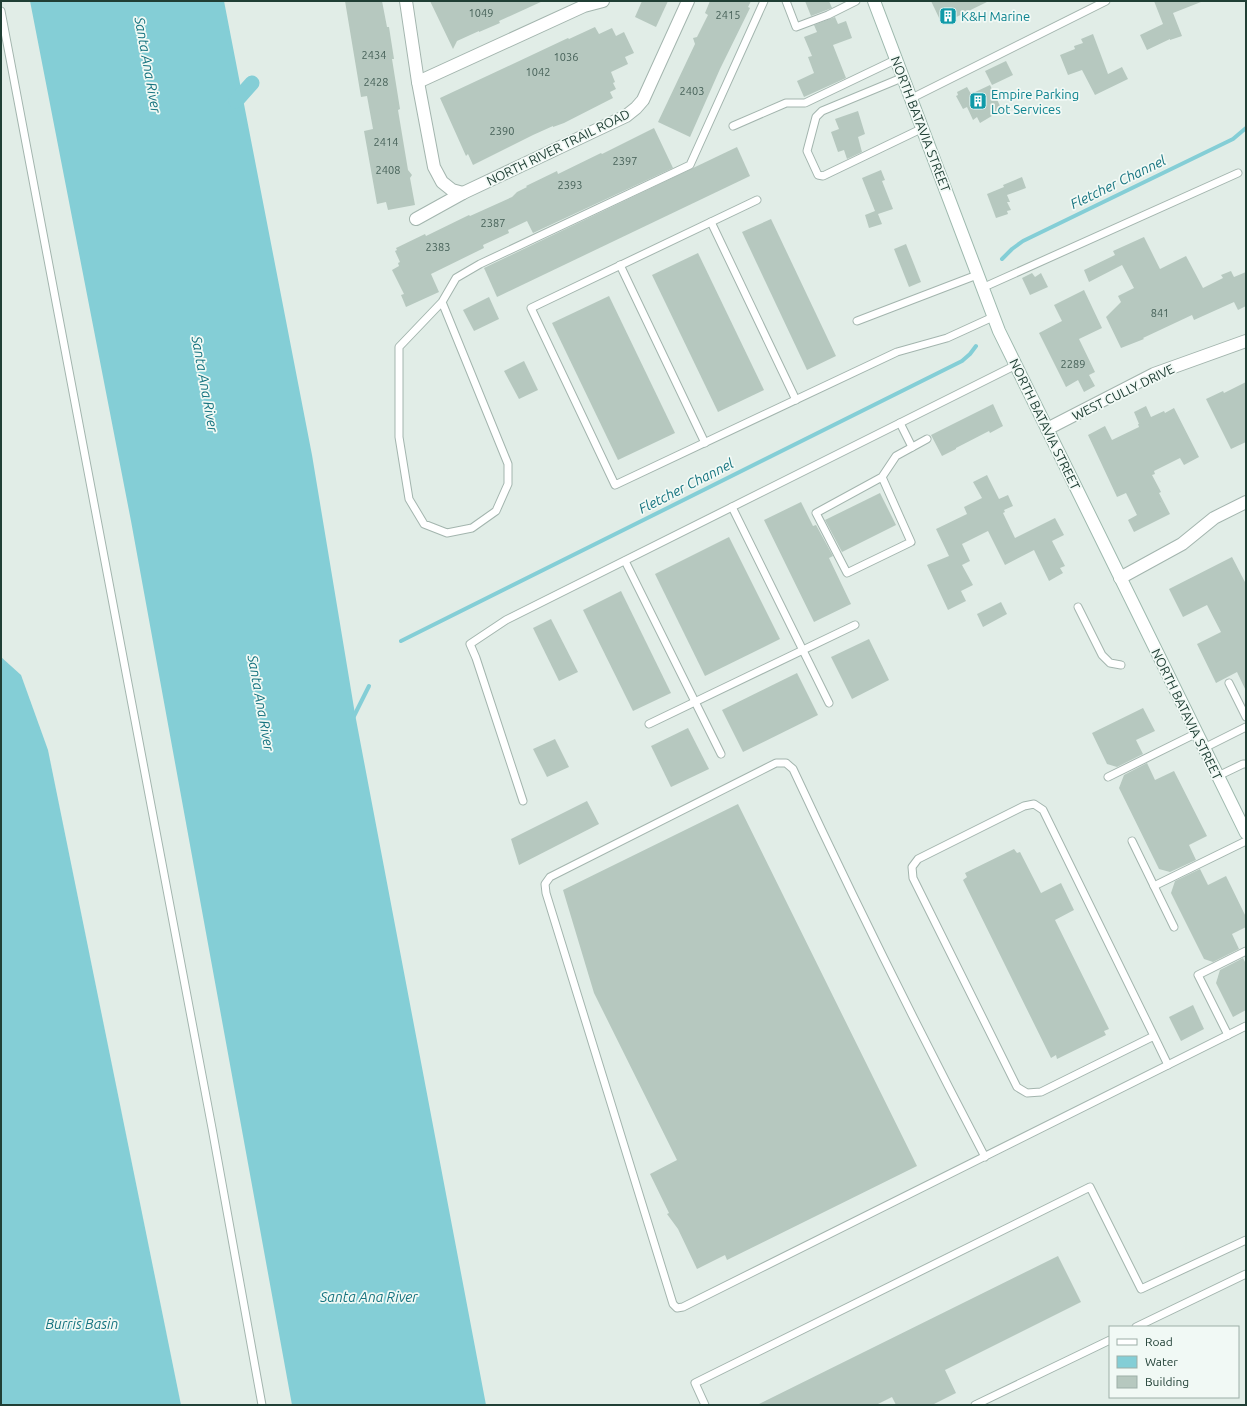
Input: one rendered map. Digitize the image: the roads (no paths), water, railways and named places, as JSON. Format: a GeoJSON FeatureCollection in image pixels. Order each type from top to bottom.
{"type":"FeatureCollection","features":[{"type":"Feature","properties":{"kind":"street"},"geometry":{"type":"LineString","coordinates":[[406,1],[418,82],[434,167],[442,182],[452,190],[463,193]]}},
{"type":"Feature","properties":{"kind":"street"},"geometry":{"type":"LineString","coordinates":[[418,82],[584,6],[603,1]]}},
{"type":"Feature","properties":{"kind":"street","name":"NORTH RIVER TRAIL ROAD"},"geometry":{"type":"LineString","coordinates":[[416,219],[463,193],[626,116],[636,108],[643,100],[688,1]]}},
{"type":"Feature","properties":{"kind":"street","name":"NORTH BATAVIA STREET"},"geometry":{"type":"LineString","coordinates":[[874,1],[912,98],[993,316],[1246,833]]}},
{"type":"Feature","properties":{"kind":"street","name":"WEST CULLY DRIVE"},"geometry":{"type":"LineString","coordinates":[[1047,429],[1154,374],[1246,341]]}},
{"type":"Feature","properties":{"kind":"street"},"geometry":{"type":"LineString","coordinates":[[1120,578],[1182,544],[1214,518],[1246,502]]}},
{"type":"Feature","properties":{"kind":"lane"},"geometry":{"type":"LineString","coordinates":[[442,302],[508,464],[508,484],[496,511],[472,528],[447,532],[424,524],[409,499],[399,437],[399,347],[442,302],[456,278],[480,264],[690,165],[764,1]]}},
{"type":"Feature","properties":{"kind":"lane"},"geometry":{"type":"LineString","coordinates":[[786,1],[796,27],[828,15],[856,1]]}},
{"type":"Feature","properties":{"kind":"lane"},"geometry":{"type":"LineString","coordinates":[[912,98],[1106,1]]}},
{"type":"Feature","properties":{"kind":"lane"},"geometry":{"type":"LineString","coordinates":[[1,11],[210,1113],[262,1405]]}},
{"type":"Feature","properties":{"kind":"lane"},"geometry":{"type":"LineString","coordinates":[[733,126],[786,103],[805,103],[897,59]]}},
{"type":"Feature","properties":{"kind":"lane"},"geometry":{"type":"LineString","coordinates":[[904,77],[822,111],[816,117],[807,151],[818,175],[823,176],[923,128]]}},
{"type":"Feature","properties":{"kind":"lane"},"geometry":{"type":"LineString","coordinates":[[982,288],[1238,173]]}},
{"type":"Feature","properties":{"kind":"lane"},"geometry":{"type":"LineString","coordinates":[[757,200],[531,308],[615,485],[897,352],[947,338],[993,316]]}},
{"type":"Feature","properties":{"kind":"lane"},"geometry":{"type":"LineString","coordinates":[[711,222],[796,400]]}},
{"type":"Feature","properties":{"kind":"lane"},"geometry":{"type":"LineString","coordinates":[[620,265],[705,443]]}},
{"type":"Feature","properties":{"kind":"lane"},"geometry":{"type":"LineString","coordinates":[[857,321],[977,275]]}},
{"type":"Feature","properties":{"kind":"lane"},"geometry":{"type":"LineString","coordinates":[[523,801],[476,658],[470,644],[506,620],[1016,365]]}},
{"type":"Feature","properties":{"kind":"lane"},"geometry":{"type":"LineString","coordinates":[[900,423],[912,447]]}},
{"type":"Feature","properties":{"kind":"lane"},"geometry":{"type":"LineString","coordinates":[[882,477],[911,542],[847,573],[816,513],[882,477],[896,456],[927,439]]}},
{"type":"Feature","properties":{"kind":"lane"},"geometry":{"type":"LineString","coordinates":[[732,507],[829,703]]}},
{"type":"Feature","properties":{"kind":"lane"},"geometry":{"type":"LineString","coordinates":[[625,560],[694,703],[721,754]]}},
{"type":"Feature","properties":{"kind":"lane"},"geometry":{"type":"LineString","coordinates":[[1078,607],[1102,655],[1110,663],[1121,665]]}},
{"type":"Feature","properties":{"kind":"lane"},"geometry":{"type":"LineString","coordinates":[[649,724],[855,625]]}},
{"type":"Feature","properties":{"kind":"lane"},"geometry":{"type":"LineString","coordinates":[[1229,683],[1246,717]]}},
{"type":"Feature","properties":{"kind":"lane"},"geometry":{"type":"LineString","coordinates":[[1204,748],[1246,727]]}},
{"type":"Feature","properties":{"kind":"lane"},"geometry":{"type":"LineString","coordinates":[[1108,777],[1197,733]]}},
{"type":"Feature","properties":{"kind":"lane"},"geometry":{"type":"LineString","coordinates":[[985,1157],[948,1086],[835,858],[793,769],[786,763],[776,763],[550,877],[545,884],[551,908],[673,1304],[677,1308],[683,1307],[985,1157],[1246,1026]]}},
{"type":"Feature","properties":{"kind":"lane"},"geometry":{"type":"LineString","coordinates":[[1218,776],[1245,763]]}},
{"type":"Feature","properties":{"kind":"lane"},"geometry":{"type":"LineString","coordinates":[[1154,1036],[1041,1092],[1027,1093],[1017,1088],[913,878],[912,867],[918,859],[1024,806],[1034,804],[1043,810],[1154,1036],[1168,1065]]}},
{"type":"Feature","properties":{"kind":"lane"},"geometry":{"type":"LineString","coordinates":[[1132,841],[1174,927]]}},
{"type":"Feature","properties":{"kind":"lane"},"geometry":{"type":"LineString","coordinates":[[1154,886],[1246,841]]}},
{"type":"Feature","properties":{"kind":"lane"},"geometry":{"type":"LineString","coordinates":[[1228,1035],[1198,975],[1246,951]]}},
{"type":"Feature","properties":{"kind":"lane"},"geometry":{"type":"LineString","coordinates":[[705,1405],[695,1383],[1090,1187],[1141,1289],[1246,1240]]}},
{"type":"Feature","properties":{"kind":"lane"},"geometry":{"type":"LineString","coordinates":[[1138,1326],[1246,1274]]}},
{"type":"Feature","properties":{"kind":"lane"},"geometry":{"type":"LineString","coordinates":[[976,1405],[1109,1340]]}},
{"type":"Feature","properties":{"kind":"water","name":"Santa Ana River"},"geometry":{"type":"Polygon","coordinates":[[[30,1],[224,1],[312,455],[355,714],[486,1405],[292,1405],[131,521],[30,1]]]}},
{"type":"Feature","properties":{"kind":"water","name":"Burris Basin"},"geometry":{"type":"Polygon","coordinates":[[[1,657],[21,675],[48,750],[181,1405],[1,1405],[1,657]]]}},
{"type":"Feature","properties":{"kind":"waterway"},"geometry":{"type":"LineString","coordinates":[[236,101],[252,83]]}},
{"type":"Feature","properties":{"kind":"waterway","name":"Fletcher Channel"},"geometry":{"type":"LineString","coordinates":[[1002,259],[1023,241],[1233,139],[1246,128]]}},
{"type":"Feature","properties":{"kind":"waterway","name":"Fletcher Channel"},"geometry":{"type":"LineString","coordinates":[[401,641],[962,361],[976,346]]}},
{"type":"Feature","properties":{"kind":"waterway"},"geometry":{"type":"LineString","coordinates":[[353,718],[369,686]]}},
{"type":"Feature","properties":{"kind":"place","name":"K&H Marine"},"geometry":{"type":"Point","coordinates":[948,16]}},
{"type":"Feature","properties":{"kind":"place","name":"Empire Parking Lot Services"},"geometry":{"type":"Point","coordinates":[978,101]}}]}
